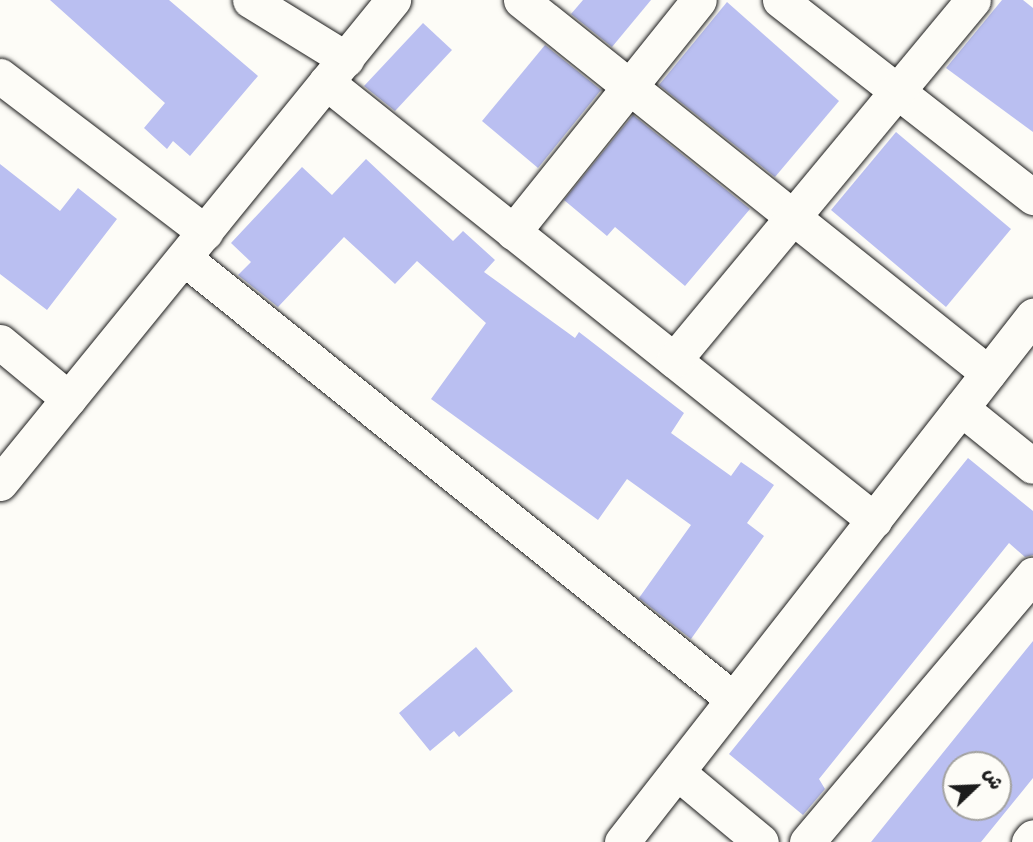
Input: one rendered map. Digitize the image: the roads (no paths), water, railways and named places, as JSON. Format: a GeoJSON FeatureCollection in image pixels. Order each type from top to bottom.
{"type":"FeatureCollection","features":[{"type":"Feature","properties":{"kind":"street"},"geometry":{"type":"LineString","coordinates":[[250,0],[336,71],[513,232],[874,520]]}},
{"type":"Feature","properties":{"kind":"street"},"geometry":{"type":"LineString","coordinates":[[0,483],[394,0]]}},
{"type":"Feature","properties":{"kind":"street"},"geometry":{"type":"LineString","coordinates":[[522,0],[988,373]]}},
{"type":"Feature","properties":{"kind":"street"},"geometry":{"type":"LineString","coordinates":[[513,232],[699,0]]}},
{"type":"Feature","properties":{"kind":"street"},"geometry":{"type":"LineString","coordinates":[[780,0],[1033,197]]}},
{"type":"Feature","properties":{"kind":"street"},"geometry":{"type":"LineString","coordinates":[[674,360],[974,0]]}},
{"type":"Feature","properties":{"kind":"street"},"geometry":{"type":"LineString","coordinates":[[0,76],[194,245],[733,699]]}},
{"type":"Feature","properties":{"kind":"street"},"geometry":{"type":"LineString","coordinates":[[622,842],[1033,316]]}},
{"type":"Feature","properties":{"kind":"street"},"geometry":{"type":"LineString","coordinates":[[0,342],[69,399]]}},
{"type":"Feature","properties":{"kind":"street"},"geometry":{"type":"LineString","coordinates":[[961,408],[1033,466]]}},
{"type":"Feature","properties":{"kind":"street"},"geometry":{"type":"LineString","coordinates":[[807,842],[1033,575]]}},
{"type":"Feature","properties":{"kind":"street"},"geometry":{"type":"LineString","coordinates":[[677,772],[761,842]]}},
{"type":"Feature","properties":{"kind":"street"},"geometry":{"type":"LineString","coordinates":[[1029,842],[1033,837]]}}]}
